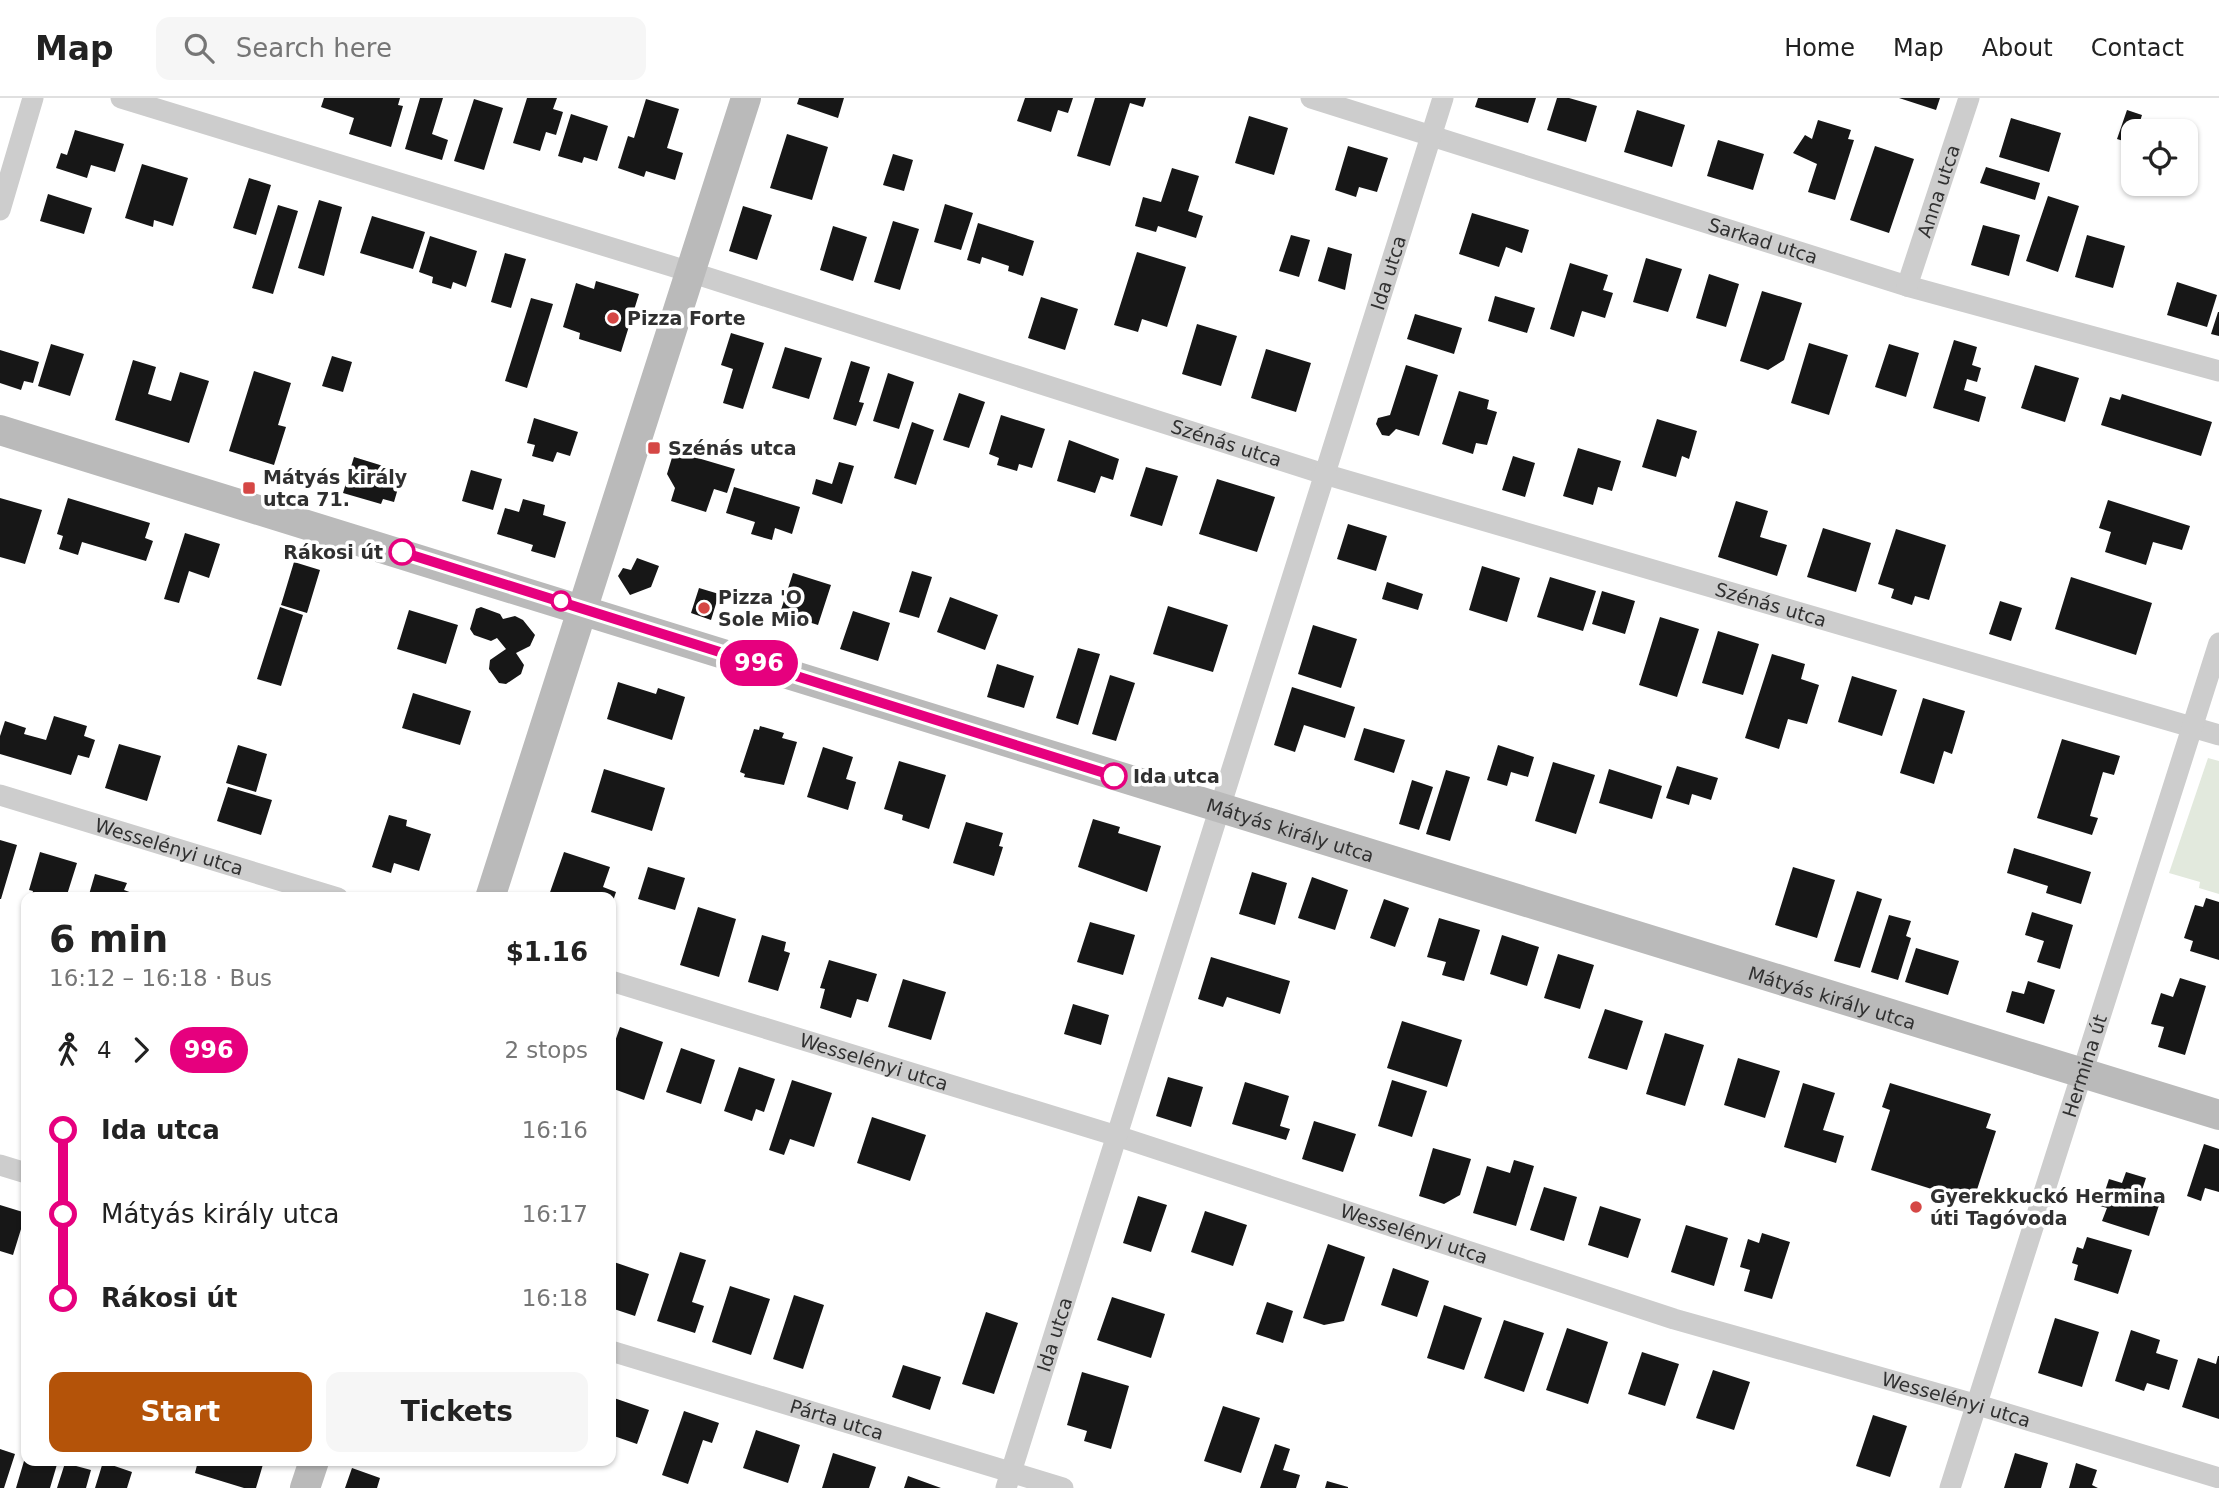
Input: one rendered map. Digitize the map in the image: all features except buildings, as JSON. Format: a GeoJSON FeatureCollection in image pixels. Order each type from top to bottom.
{"type":"FeatureCollection","features":[{"type":"Feature","properties":{"kind":"street"},"geometry":{"type":"LineString","coordinates":[[0,210],[33,98]]}},
{"type":"Feature","properties":{"kind":"street","name":"Szénás utca"},"geometry":{"type":"LineString","coordinates":[[121,98],[691,272],[1324,474],[2219,735]]}},
{"type":"Feature","properties":{"kind":"street"},"geometry":{"type":"LineString","coordinates":[[492,892],[746,98]]}},
{"type":"Feature","properties":{"kind":"street","name":"Sarkad utca"},"geometry":{"type":"LineString","coordinates":[[1311,98],[1907,286],[2219,371]]}},
{"type":"Feature","properties":{"kind":"street","name":"Ida utca"},"geometry":{"type":"LineString","coordinates":[[1009,1480],[1443,98]]}},
{"type":"Feature","properties":{"kind":"street","name":"Anna utca"},"geometry":{"type":"LineString","coordinates":[[1907,286],[1969,98]]}},
{"type":"Feature","properties":{"kind":"street","name":"Mátyás király utca"},"geometry":{"type":"LineString","coordinates":[[0,430],[582,608],[1219,809],[2219,1115]]}},
{"type":"Feature","properties":{"kind":"street","name":"Hermina út"},"geometry":{"type":"LineString","coordinates":[[1950,1488],[2219,643]]}},
{"type":"Feature","properties":{"kind":"street","name":"Wesselényi utca"},"geometry":{"type":"LineString","coordinates":[[0,795],[318,892]]}},
{"type":"Feature","properties":{"kind":"street","name":"Wesselényi utca"},"geometry":{"type":"LineString","coordinates":[[616,983],[1117,1136],[1674,1319],[1978,1405],[2219,1478]]}},
{"type":"Feature","properties":{"kind":"street"},"geometry":{"type":"LineString","coordinates":[[0,1165],[21,1171]]}},
{"type":"Feature","properties":{"kind":"street","name":"Párta utca"},"geometry":{"type":"LineString","coordinates":[[616,1353],[1009,1480],[1063,1488]]}},
{"type":"Feature","properties":{"kind":"street"},"geometry":{"type":"LineString","coordinates":[[305,1488],[312,1466]]}},
{"type":"Feature","properties":{"kind":"shaded area"},"geometry":{"type":"Polygon","coordinates":[[[2208,758],[2219,761],[2219,894],[2199,888],[2200,882],[2169,873],[2208,758]]]}},
{"type":"Feature","properties":{"kind":"bus line","name":"996"},"geometry":{"type":"LineString","coordinates":[[402,552],[1114,776]]}},
{"type":"Feature","properties":{"kind":"place","name":"Pizza Forte"},"geometry":{"type":"Point","coordinates":[613,318]}},
{"type":"Feature","properties":{"kind":"place","name":"Szénás utca"},"geometry":{"type":"Point","coordinates":[654,448]}},
{"type":"Feature","properties":{"kind":"place","name":"Mátyás király utca 71."},"geometry":{"type":"Point","coordinates":[249,488]}},
{"type":"Feature","properties":{"kind":"place","name":"Rákosi út"},"geometry":{"type":"Point","coordinates":[402,552]}},
{"type":"Feature","properties":{"kind":"place","name":"Pizza 'O Sole Mio"},"geometry":{"type":"Point","coordinates":[704,608]}},
{"type":"Feature","properties":{"kind":"place","name":"Ida utca"},"geometry":{"type":"Point","coordinates":[1114,776]}},
{"type":"Feature","properties":{"kind":"place","name":"Gyerekkuckó Hermina úti Tagóvoda"},"geometry":{"type":"Point","coordinates":[1916,1207]}}]}
